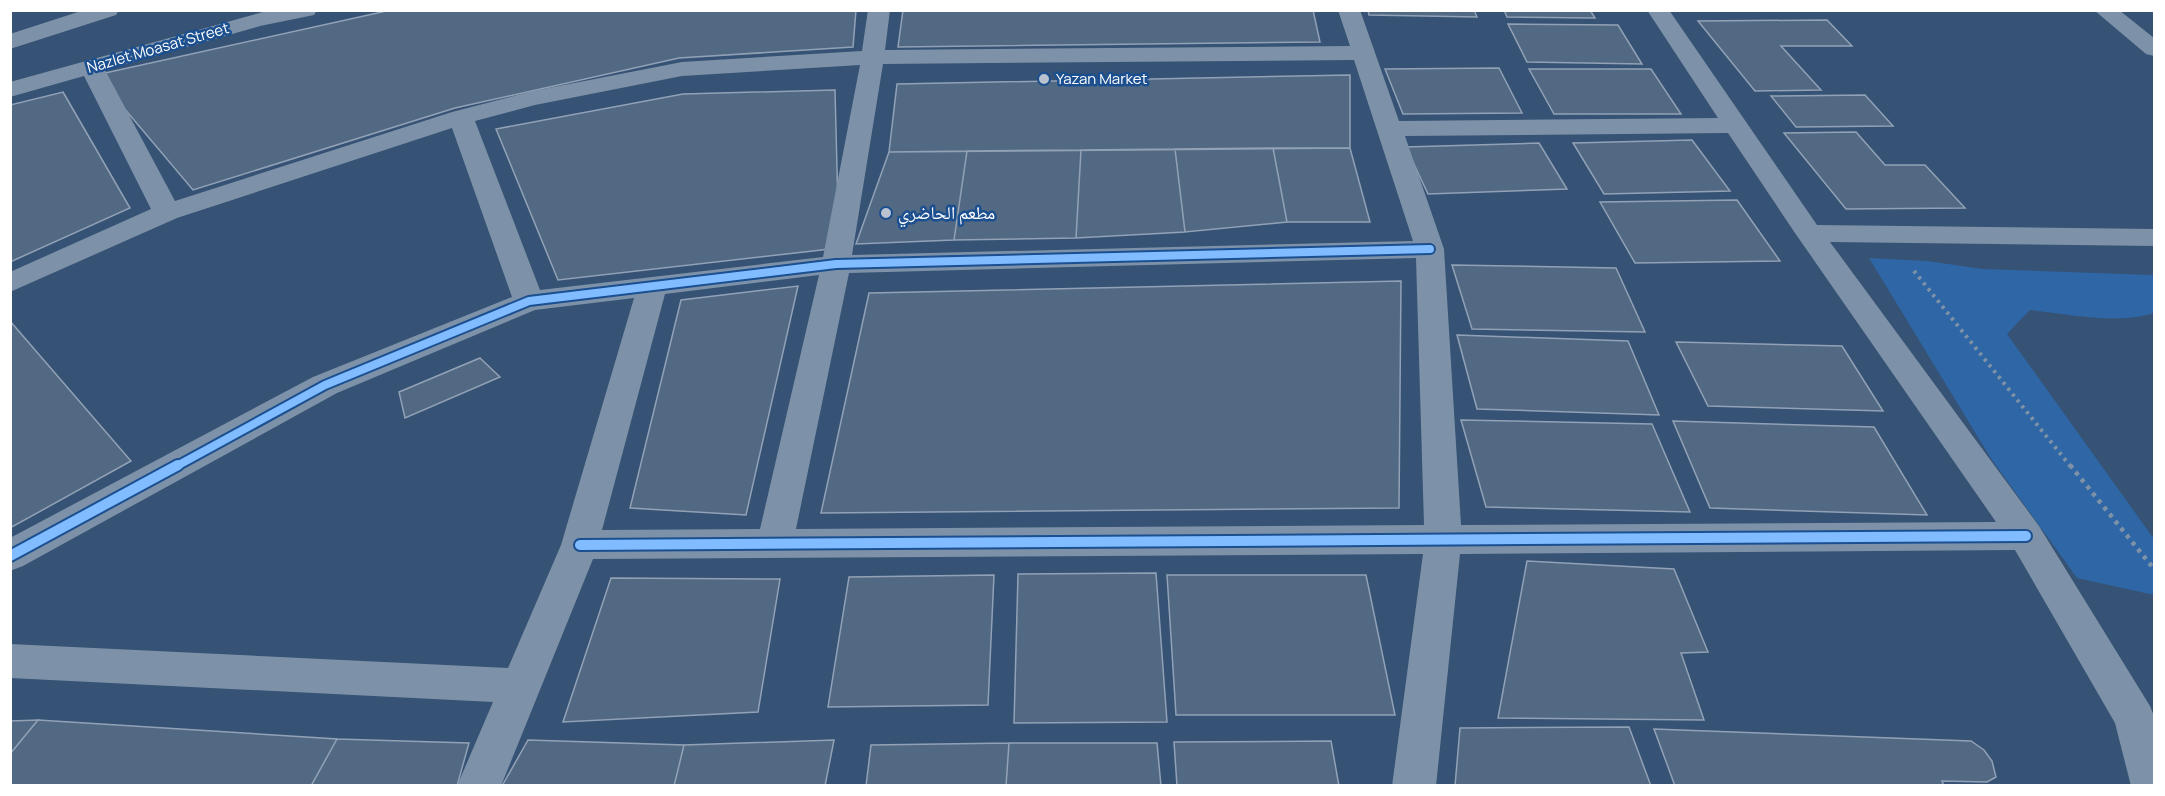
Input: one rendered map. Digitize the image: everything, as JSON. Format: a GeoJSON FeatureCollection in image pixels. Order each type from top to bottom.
{"type":"FeatureCollection","features":[{"type":"Feature","properties":{"kind":"street"},"geometry":{"type":"LineString","coordinates":[[10,42],[108,10]]}},
{"type":"Feature","properties":{"kind":"street","name":"Nazlet Moasat Street"},"geometry":{"type":"LineString","coordinates":[[10,90],[256,20],[306,10]]}},
{"type":"Feature","properties":{"kind":"street"},"geometry":{"type":"LineString","coordinates":[[775,543],[836,264],[873,57],[879,10]]}},
{"type":"Feature","properties":{"kind":"street"},"geometry":{"type":"LineString","coordinates":[[1349,10],[1430,249],[1443,539],[1414,786]]}},
{"type":"Feature","properties":{"kind":"street"},"geometry":{"type":"LineString","coordinates":[[1658,10],[1809,233],[2026,536],[2135,719],[2153,786]]}},
{"type":"Feature","properties":{"kind":"street"},"geometry":{"type":"LineString","coordinates":[[2104,10],[2154,49]]}},
{"type":"Feature","properties":{"kind":"street"},"geometry":{"type":"LineString","coordinates":[[10,283],[167,212],[461,117],[533,98],[682,69],[873,57],[1363,53]]}},
{"type":"Feature","properties":{"kind":"street"},"geometry":{"type":"LineString","coordinates":[[92,67],[167,212]]}},
{"type":"Feature","properties":{"kind":"street"},"geometry":{"type":"LineString","coordinates":[[461,117],[529,302]]}},
{"type":"Feature","properties":{"kind":"street"},"geometry":{"type":"LineString","coordinates":[[1388,129],[1735,125]]}},
{"type":"Feature","properties":{"kind":"street"},"geometry":{"type":"LineString","coordinates":[[1809,233],[2154,237]]}},
{"type":"Feature","properties":{"kind":"street"},"geometry":{"type":"LineString","coordinates":[[10,556],[325,385],[529,302],[836,264],[1430,249]]}},
{"type":"Feature","properties":{"kind":"street"},"geometry":{"type":"LineString","coordinates":[[479,786],[580,545],[652,286]]}},
{"type":"Feature","properties":{"kind":"street"},"geometry":{"type":"LineString","coordinates":[[580,545],[2026,536]]}},
{"type":"Feature","properties":{"kind":"street"},"geometry":{"type":"LineString","coordinates":[[10,662],[521,686]]}},
{"type":"Feature","properties":{"kind":"path"},"geometry":{"type":"LineString","coordinates":[[1884,234],[2154,569]]}},
{"type":"Feature","properties":{"kind":"shaded area"},"geometry":{"type":"Polygon","coordinates":[[[1869,258],[1927,261],[1983,269],[2154,275],[2154,313],[2108,318],[2030,310],[2007,334],[2154,539],[2154,595],[2077,578],[1990,457],[1869,258]]]}},
{"type":"Feature","properties":{"kind":"building"},"geometry":{"type":"Polygon","coordinates":[[[391,10],[856,10],[853,47],[679,58],[455,108],[193,190],[96,75],[391,10]]]}},
{"type":"Feature","properties":{"kind":"building"},"geometry":{"type":"Polygon","coordinates":[[[903,10],[1313,10],[1320,42],[898,47],[903,10]]]}},
{"type":"Feature","properties":{"kind":"building"},"geometry":{"type":"Polygon","coordinates":[[[1368,10],[1474,10],[1477,17],[1369,15],[1368,10]]]}},
{"type":"Feature","properties":{"kind":"building"},"geometry":{"type":"Polygon","coordinates":[[[1504,10],[1590,10],[1595,18],[1507,17],[1504,10]]]}},
{"type":"Feature","properties":{"kind":"building"},"geometry":{"type":"Polygon","coordinates":[[[1827,20],[1852,46],[1781,46],[1821,90],[1755,91],[1698,21],[1827,20]]]}},
{"type":"Feature","properties":{"kind":"building"},"geometry":{"type":"Polygon","coordinates":[[[1508,24],[1618,25],[1642,64],[1527,62],[1508,24]]]}},
{"type":"Feature","properties":{"kind":"building"},"geometry":{"type":"Polygon","coordinates":[[[1499,68],[1522,113],[1403,114],[1385,69],[1499,68]]]}},
{"type":"Feature","properties":{"kind":"building"},"geometry":{"type":"Polygon","coordinates":[[[1529,69],[1651,69],[1681,114],[1554,114],[1529,69]]]}},
{"type":"Feature","properties":{"kind":"building"},"geometry":{"type":"Polygon","coordinates":[[[1350,75],[1350,148],[889,152],[897,84],[1350,75]]]}},
{"type":"Feature","properties":{"kind":"building"},"geometry":{"type":"Polygon","coordinates":[[[835,90],[839,248],[558,280],[496,129],[683,94],[835,90]]]}},
{"type":"Feature","properties":{"kind":"building"},"geometry":{"type":"Polygon","coordinates":[[[63,92],[130,208],[10,262],[10,105],[63,92]]]}},
{"type":"Feature","properties":{"kind":"building"},"geometry":{"type":"Polygon","coordinates":[[[1865,95],[1893,126],[1796,127],[1771,96],[1865,95]]]}},
{"type":"Feature","properties":{"kind":"building"},"geometry":{"type":"Polygon","coordinates":[[[1856,132],[1885,165],[1925,165],[1965,208],[1846,209],[1784,133],[1856,132]]]}},
{"type":"Feature","properties":{"kind":"building"},"geometry":{"type":"Polygon","coordinates":[[[1692,140],[1730,191],[1604,194],[1573,143],[1692,140]]]}},
{"type":"Feature","properties":{"kind":"building"},"geometry":{"type":"Polygon","coordinates":[[[1539,143],[1567,189],[1428,194],[1406,147],[1539,143]]]}},
{"type":"Feature","properties":{"kind":"building"},"geometry":{"type":"Polygon","coordinates":[[[1273,148],[1350,148],[1370,222],[1287,222],[1273,148]]]}},
{"type":"Feature","properties":{"kind":"building"},"geometry":{"type":"Polygon","coordinates":[[[1273,148],[1287,222],[1185,232],[1175,149],[1273,148]]]}},
{"type":"Feature","properties":{"kind":"building"},"geometry":{"type":"Polygon","coordinates":[[[1175,149],[1185,232],[1076,238],[1081,150],[1175,149]]]}},
{"type":"Feature","properties":{"kind":"building"},"geometry":{"type":"Polygon","coordinates":[[[1081,150],[1076,238],[954,240],[967,151],[1081,150]]]}},
{"type":"Feature","properties":{"kind":"building"},"geometry":{"type":"Polygon","coordinates":[[[967,151],[954,240],[856,244],[889,152],[967,151]]]}},
{"type":"Feature","properties":{"kind":"building"},"geometry":{"type":"Polygon","coordinates":[[[1737,200],[1780,261],[1635,263],[1600,202],[1737,200]]]}},
{"type":"Feature","properties":{"kind":"building"},"geometry":{"type":"Polygon","coordinates":[[[1452,265],[1616,268],[1645,332],[1472,329],[1452,265]]]}},
{"type":"Feature","properties":{"kind":"building"},"geometry":{"type":"Polygon","coordinates":[[[1401,281],[1399,508],[821,513],[869,293],[1401,281]]]}},
{"type":"Feature","properties":{"kind":"building"},"geometry":{"type":"Polygon","coordinates":[[[798,286],[746,515],[630,508],[681,300],[798,286]]]}},
{"type":"Feature","properties":{"kind":"building"},"geometry":{"type":"Polygon","coordinates":[[[10,321],[131,461],[10,528],[10,321]]]}},
{"type":"Feature","properties":{"kind":"building"},"geometry":{"type":"Polygon","coordinates":[[[1457,335],[1628,341],[1659,415],[1477,409],[1457,335]]]}},
{"type":"Feature","properties":{"kind":"building"},"geometry":{"type":"Polygon","coordinates":[[[1676,342],[1842,346],[1883,411],[1708,406],[1676,342]]]}},
{"type":"Feature","properties":{"kind":"building"},"geometry":{"type":"Polygon","coordinates":[[[480,358],[500,377],[405,418],[399,392],[480,358]]]}},
{"type":"Feature","properties":{"kind":"building"},"geometry":{"type":"Polygon","coordinates":[[[1461,420],[1652,424],[1690,512],[1486,507],[1461,420]]]}},
{"type":"Feature","properties":{"kind":"building"},"geometry":{"type":"Polygon","coordinates":[[[1673,421],[1874,427],[1927,515],[1710,508],[1673,421]]]}},
{"type":"Feature","properties":{"kind":"building"},"geometry":{"type":"Polygon","coordinates":[[[1527,561],[1674,569],[1708,652],[1681,653],[1704,720],[1498,718],[1527,561]]]}},
{"type":"Feature","properties":{"kind":"building"},"geometry":{"type":"Polygon","coordinates":[[[1156,573],[1167,722],[1014,723],[1018,574],[1156,573]]]}},
{"type":"Feature","properties":{"kind":"building"},"geometry":{"type":"Polygon","coordinates":[[[994,575],[988,705],[828,707],[849,577],[994,575]]]}},
{"type":"Feature","properties":{"kind":"building"},"geometry":{"type":"Polygon","coordinates":[[[1167,575],[1366,575],[1395,715],[1176,715],[1167,575]]]}},
{"type":"Feature","properties":{"kind":"building"},"geometry":{"type":"Polygon","coordinates":[[[611,578],[780,579],[758,712],[563,722],[611,578]]]}},
{"type":"Feature","properties":{"kind":"building"},"geometry":{"type":"Polygon","coordinates":[[[38,720],[337,739],[311,786],[10,786],[10,754],[38,720]]]}},
{"type":"Feature","properties":{"kind":"building"},"geometry":{"type":"Polygon","coordinates":[[[38,720],[10,754],[10,721],[38,720]]]}},
{"type":"Feature","properties":{"kind":"building"},"geometry":{"type":"Polygon","coordinates":[[[1629,727],[1651,786],[1455,786],[1460,728],[1629,727]]]}},
{"type":"Feature","properties":{"kind":"building"},"geometry":{"type":"Polygon","coordinates":[[[1654,729],[1971,741],[1984,750],[1992,761],[1996,777],[1987,782],[1942,781],[1944,786],[1675,786],[1654,729]]]}},
{"type":"Feature","properties":{"kind":"building"},"geometry":{"type":"Polygon","coordinates":[[[337,739],[469,743],[457,786],[311,786],[337,739]]]}},
{"type":"Feature","properties":{"kind":"building"},"geometry":{"type":"Polygon","coordinates":[[[528,740],[684,745],[674,786],[502,786],[528,740]]]}},
{"type":"Feature","properties":{"kind":"building"},"geometry":{"type":"Polygon","coordinates":[[[834,740],[825,786],[674,786],[684,745],[834,740]]]}},
{"type":"Feature","properties":{"kind":"building"},"geometry":{"type":"Polygon","coordinates":[[[1331,741],[1339,786],[1177,786],[1174,742],[1331,741]]]}},
{"type":"Feature","properties":{"kind":"building"},"geometry":{"type":"Polygon","coordinates":[[[1009,743],[1157,743],[1161,786],[1006,786],[1009,743]]]}},
{"type":"Feature","properties":{"kind":"building"},"geometry":{"type":"Polygon","coordinates":[[[1009,743],[1006,786],[866,786],[871,745],[1009,743]]]}},
{"type":"Feature","properties":{"kind":"cycle path"},"geometry":{"type":"LineString","coordinates":[[10,556],[325,385],[529,301],[836,264],[1430,249]]}},
{"type":"Feature","properties":{"kind":"cycle path"},"geometry":{"type":"LineString","coordinates":[[580,545],[2026,536]]}},
{"type":"Feature","properties":{"kind":"place","name":"Yazan Market"},"geometry":{"type":"Point","coordinates":[1044,79]}},
{"type":"Feature","properties":{"kind":"place","name":"مطعم الحاضري"},"geometry":{"type":"Point","coordinates":[886,213]}}]}
